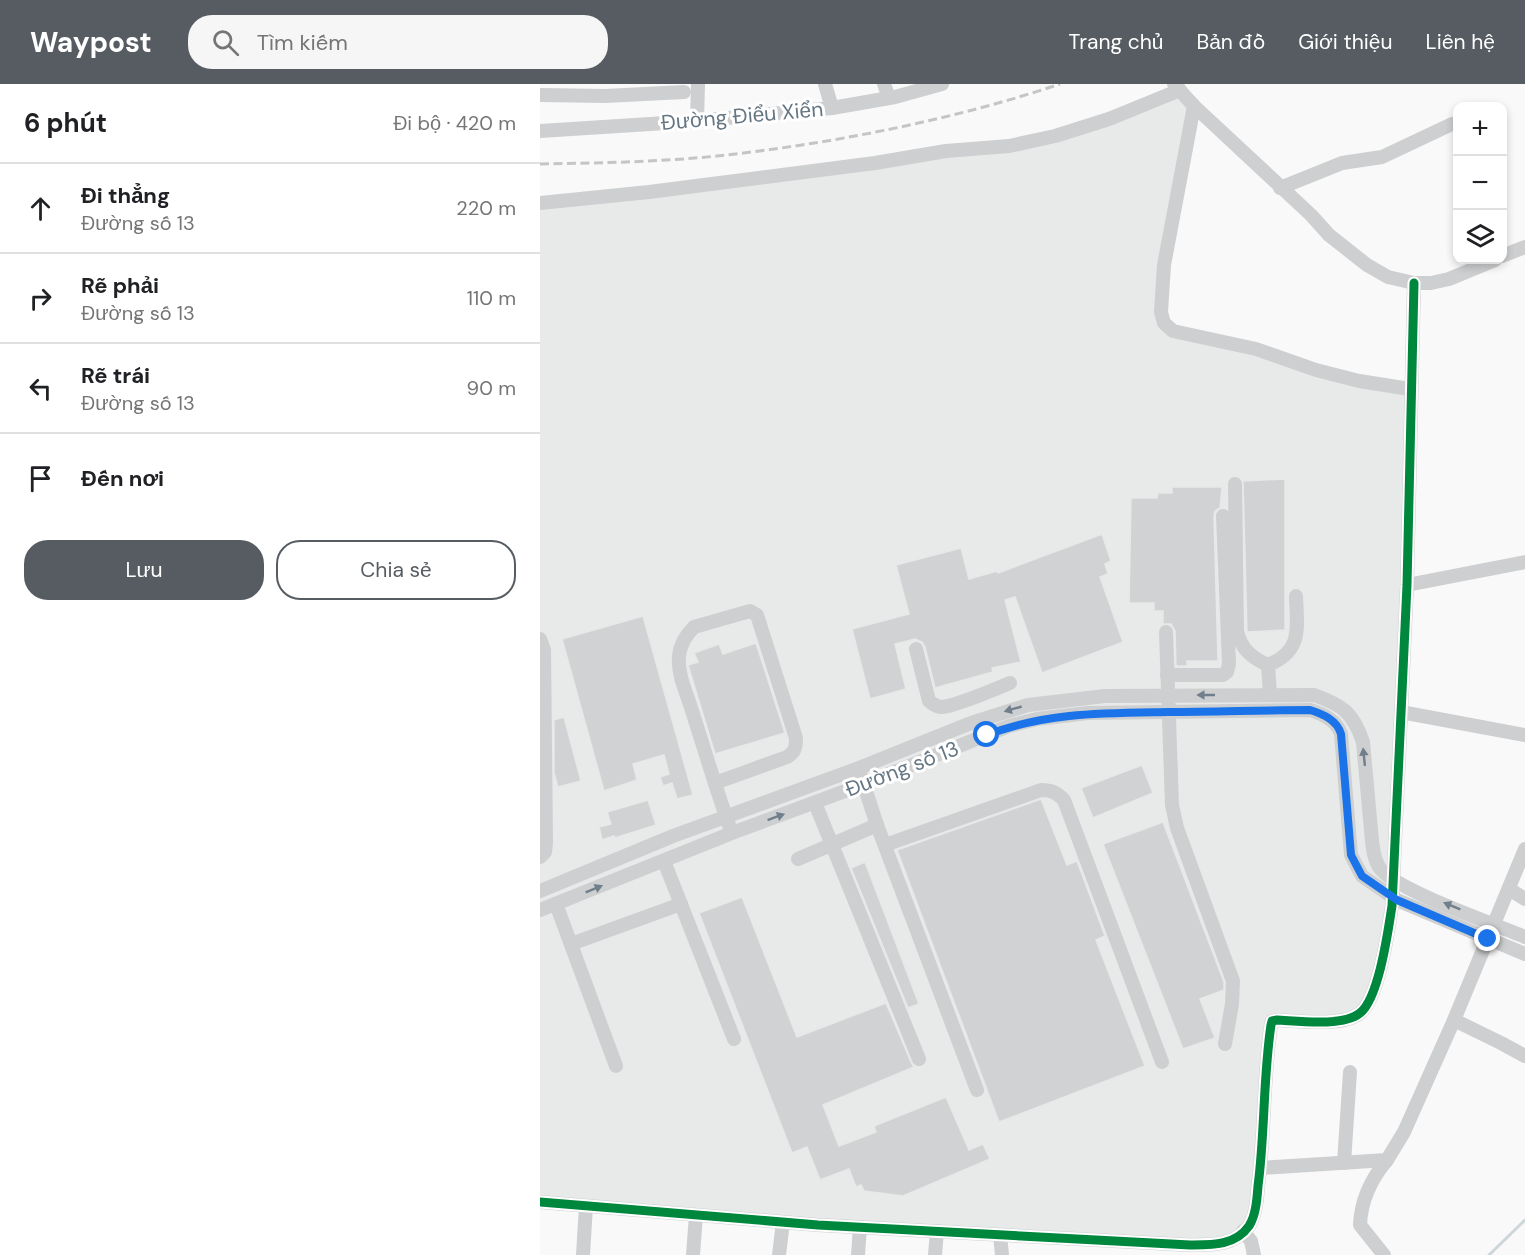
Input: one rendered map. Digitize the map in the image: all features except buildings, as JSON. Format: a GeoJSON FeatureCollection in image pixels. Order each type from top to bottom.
{"type":"FeatureCollection","features":[{"type":"Feature","properties":{"kind":"street"},"geometry":{"type":"LineString","coordinates":[[697,121],[698,84]]}},
{"type":"Feature","properties":{"kind":"street"},"geometry":{"type":"LineString","coordinates":[[825,84],[832,108]]}},
{"type":"Feature","properties":{"kind":"street"},"geometry":{"type":"LineString","coordinates":[[884,84],[889,98]]}},
{"type":"Feature","properties":{"kind":"street","name":"Đường Điểu Xiển"},"geometry":{"type":"LineString","coordinates":[[540,132],[697,121],[832,108],[889,98],[942,84]]}},
{"type":"Feature","properties":{"kind":"street"},"geometry":{"type":"LineString","coordinates":[[540,203],[649,192],[875,163],[946,151],[1009,146],[1055,136],[1109,119],[1177,87],[1329,235],[1367,265],[1388,277],[1414,283],[1431,283],[1449,279],[1485,264]]}},
{"type":"Feature","properties":{"kind":"street"},"geometry":{"type":"LineString","coordinates":[[540,95],[605,96],[684,92]]}},
{"type":"Feature","properties":{"kind":"street"},"geometry":{"type":"LineString","coordinates":[[1194,106],[1164,265],[1161,312],[1164,323],[1173,331],[1256,349],[1316,370],[1359,381],[1410,390]]}},
{"type":"Feature","properties":{"kind":"street"},"geometry":{"type":"LineString","coordinates":[[1280,188],[1342,163],[1382,157],[1452,124]]}},
{"type":"Feature","properties":{"kind":"street"},"geometry":{"type":"LineString","coordinates":[[1507,254],[1525,247]]}},
{"type":"Feature","properties":{"kind":"street"},"geometry":{"type":"LineString","coordinates":[[540,1202],[783,1222],[1109,1241],[1219,1245],[1236,1239],[1243,1232],[1255,1211],[1270,1025],[1277,1020],[1341,1020],[1359,1014],[1369,1003],[1387,941],[1393,880],[1407,585],[1414,283]]}},
{"type":"Feature","properties":{"kind":"street"},"geometry":{"type":"LineString","coordinates":[[1235,484],[1237,632],[1239,642],[1256,660],[1268,665],[1282,659],[1295,644],[1296,596]]}},
{"type":"Feature","properties":{"kind":"street"},"geometry":{"type":"LineString","coordinates":[[1167,675],[1223,675],[1227,672],[1229,664],[1223,516]]}},
{"type":"Feature","properties":{"kind":"street"},"geometry":{"type":"LineString","coordinates":[[1407,585],[1525,562]]}},
{"type":"Feature","properties":{"kind":"street"},"geometry":{"type":"LineString","coordinates":[[715,783],[787,757],[796,747],[796,738],[758,615],[750,610],[694,627],[687,634],[679,652],[683,680],[715,783],[732,833]]}},
{"type":"Feature","properties":{"kind":"street"},"geometry":{"type":"LineString","coordinates":[[1166,632],[1172,805],[1177,828],[1233,981],[1232,1004],[1225,1044]]}},
{"type":"Feature","properties":{"kind":"street"},"geometry":{"type":"LineString","coordinates":[[540,639],[544,650],[546,843],[545,852],[540,857]]}},
{"type":"Feature","properties":{"kind":"street"},"geometry":{"type":"LineString","coordinates":[[916,649],[929,700],[934,705],[940,707],[955,703],[1010,683]]}},
{"type":"Feature","properties":{"kind":"street"},"geometry":{"type":"LineString","coordinates":[[1268,665],[1270,695]]}},
{"type":"Feature","properties":{"kind":"street","name":"Đường số 13"},"geometry":{"type":"LineString","coordinates":[[540,891],[971,723],[1028,705],[1105,696],[1314,695],[1341,706]]}},
{"type":"Feature","properties":{"kind":"street"},"geometry":{"type":"LineString","coordinates":[[955,703],[971,723]]}},
{"type":"Feature","properties":{"kind":"street"},"geometry":{"type":"LineString","coordinates":[[1525,937],[1403,887],[1380,869],[1374,857],[1362,742],[1355,722],[1341,706],[1332,721],[1340,729],[1341,734],[1351,855],[1362,876],[1392,897],[1525,954]]}},
{"type":"Feature","properties":{"kind":"street","name":"Đường số 13"},"geometry":{"type":"LineString","coordinates":[[540,910],[1009,726],[1037,719],[1088,713],[1310,710],[1323,714],[1332,721]]}},
{"type":"Feature","properties":{"kind":"street"},"geometry":{"type":"LineString","coordinates":[[1401,712],[1525,735]]}},
{"type":"Feature","properties":{"kind":"street"},"geometry":{"type":"LineString","coordinates":[[859,768],[877,825],[978,1090]]}},
{"type":"Feature","properties":{"kind":"street"},"geometry":{"type":"LineString","coordinates":[[885,845],[1041,790],[1057,793],[1064,800],[1162,1062]]}},
{"type":"Feature","properties":{"kind":"street"},"geometry":{"type":"LineString","coordinates":[[815,803],[919,1059]]}},
{"type":"Feature","properties":{"kind":"street"},"geometry":{"type":"LineString","coordinates":[[798,859],[877,825]]}},
{"type":"Feature","properties":{"kind":"street"},"geometry":{"type":"LineString","coordinates":[[1384,1255],[1360,1225],[1360,1211],[1372,1179],[1387,1161],[1404,1132],[1454,1020],[1525,849]]}},
{"type":"Feature","properties":{"kind":"street"},"geometry":{"type":"LineString","coordinates":[[664,861],[734,1039]]}},
{"type":"Feature","properties":{"kind":"street"},"geometry":{"type":"LineString","coordinates":[[1509,889],[1525,899]]}},
{"type":"Feature","properties":{"kind":"street"},"geometry":{"type":"LineString","coordinates":[[556,904],[616,1066]]}},
{"type":"Feature","properties":{"kind":"street"},"geometry":{"type":"LineString","coordinates":[[571,944],[681,904]]}},
{"type":"Feature","properties":{"kind":"street"},"geometry":{"type":"LineString","coordinates":[[1454,1020],[1502,1042],[1525,1056]]}},
{"type":"Feature","properties":{"kind":"street"},"geometry":{"type":"LineString","coordinates":[[1344,1163],[1350,1072]]}},
{"type":"Feature","properties":{"kind":"street"},"geometry":{"type":"LineString","coordinates":[[1260,1168],[1387,1161]]}},
{"type":"Feature","properties":{"kind":"street"},"geometry":{"type":"LineString","coordinates":[[583,1255],[586,1206]]}},
{"type":"Feature","properties":{"kind":"street"},"geometry":{"type":"LineString","coordinates":[[693,1255],[696,1215]]}},
{"type":"Feature","properties":{"kind":"street"},"geometry":{"type":"LineString","coordinates":[[779,1255],[783,1222]]}},
{"type":"Feature","properties":{"kind":"street"},"geometry":{"type":"LineString","coordinates":[[858,1255],[860,1227]]}},
{"type":"Feature","properties":{"kind":"street"},"geometry":{"type":"LineString","coordinates":[[935,1255],[937,1231]]}},
{"type":"Feature","properties":{"kind":"street"},"geometry":{"type":"LineString","coordinates":[[1243,1232],[1251,1241],[1254,1255]]}},
{"type":"Feature","properties":{"kind":"street"},"geometry":{"type":"LineString","coordinates":[[1000,1235],[1002,1255]]}},
{"type":"Feature","properties":{"kind":"street"},"geometry":{"type":"LineString","coordinates":[[1108,1255],[1109,1241]]}},
{"type":"Feature","properties":{"kind":"shaded area"},"geometry":{"type":"Polygon","coordinates":[[[1178,93],[1189,108],[1160,325],[1406,392],[1403,586],[1388,907],[1371,988],[1357,1011],[1340,1016],[1277,1016],[1257,1169],[1246,1224],[1218,1241],[818,1221],[540,1199],[540,205],[1009,148],[1178,93]]]}},
{"type":"Feature","properties":{"kind":"waterway"},"geometry":{"type":"LineString","coordinates":[[1489,1255],[1525,1220]]}},
{"type":"Feature","properties":{"kind":"railway"},"geometry":{"type":"LineString","coordinates":[[540,164],[673,160],[803,145],[891,129],[977,109],[1060,84]]}},
{"type":"Feature","properties":{"kind":"cycle path"},"geometry":{"type":"LineString","coordinates":[[540,1202],[818,1225],[1190,1245],[1222,1243],[1243,1233],[1251,1222],[1257,1201],[1268,1045],[1272,1021],[1332,1022],[1360,1013],[1367,1005],[1377,979],[1388,931],[1392,906],[1407,585],[1414,283]]}},
{"type":"Feature","properties":{"kind":"route"},"geometry":{"type":"LineString","coordinates":[[987,735],[1009,726],[1037,719],[1088,713],[1310,710],[1323,714],[1340,729],[1349,843],[1351,855],[1362,876],[1397,900],[1488,939]]}}]}
